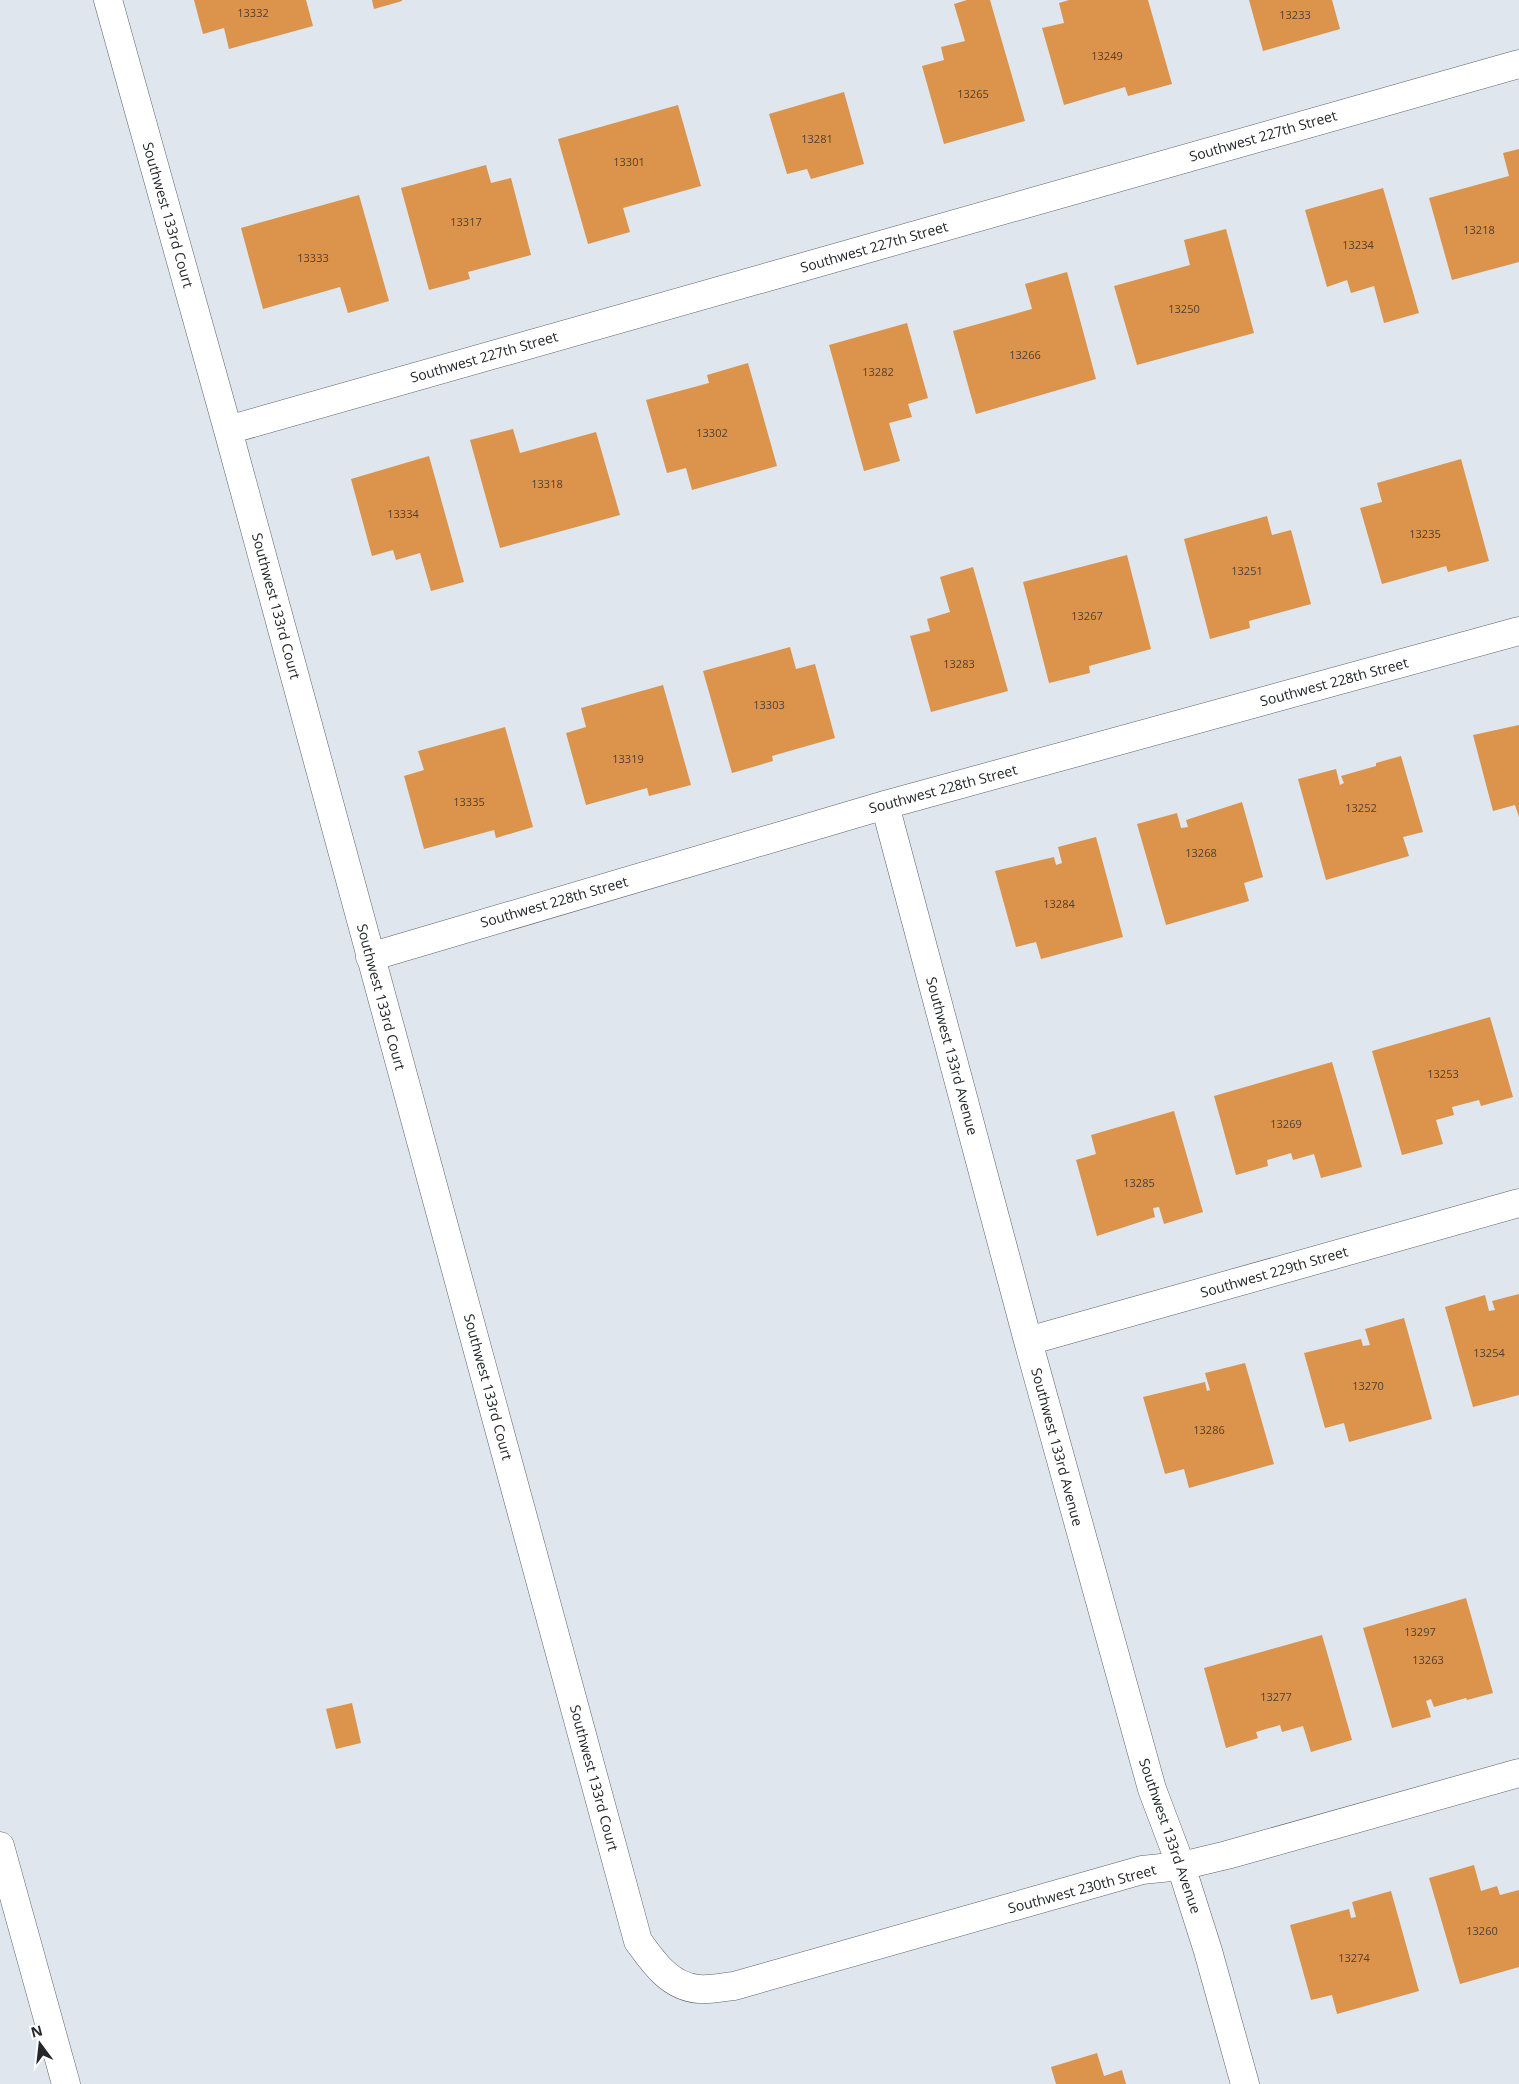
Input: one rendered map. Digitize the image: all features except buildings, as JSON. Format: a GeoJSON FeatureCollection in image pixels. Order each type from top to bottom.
{"type":"FeatureCollection","features":[{"type":"Feature","properties":{"kind":"street","name":"Southwest 133rd Court"},"geometry":{"type":"LineString","coordinates":[[108,0],[228,430],[638,1941],[654,1964],[674,1982]]}},
{"type":"Feature","properties":{"kind":"street","name":"Southwest 227th Street"},"geometry":{"type":"LineString","coordinates":[[228,430],[1519,64]]}},
{"type":"Feature","properties":{"kind":"street","name":"Southwest 228th Street"},"geometry":{"type":"LineString","coordinates":[[370,957],[884,805],[1519,631]]}},
{"type":"Feature","properties":{"kind":"street","name":"Southwest 133rd Avenue"},"geometry":{"type":"LineString","coordinates":[[884,805],[1028,1341],[1152,1789],[1181,1866],[1208,1951],[1245,2084]]}},
{"type":"Feature","properties":{"kind":"street","name":"Southwest 229th Street"},"geometry":{"type":"LineString","coordinates":[[1028,1341],[1519,1203]]}},
{"type":"Feature","properties":{"kind":"street","name":"Southwest 230th Street"},"geometry":{"type":"LineString","coordinates":[[674,1982],[698,1989],[734,1986],[1142,1870],[1181,1866],[1227,1855],[1519,1773]]}},
{"type":"Feature","properties":{"kind":"street"},"geometry":{"type":"LineString","coordinates":[[0,1846],[66,2084]]}}]}
